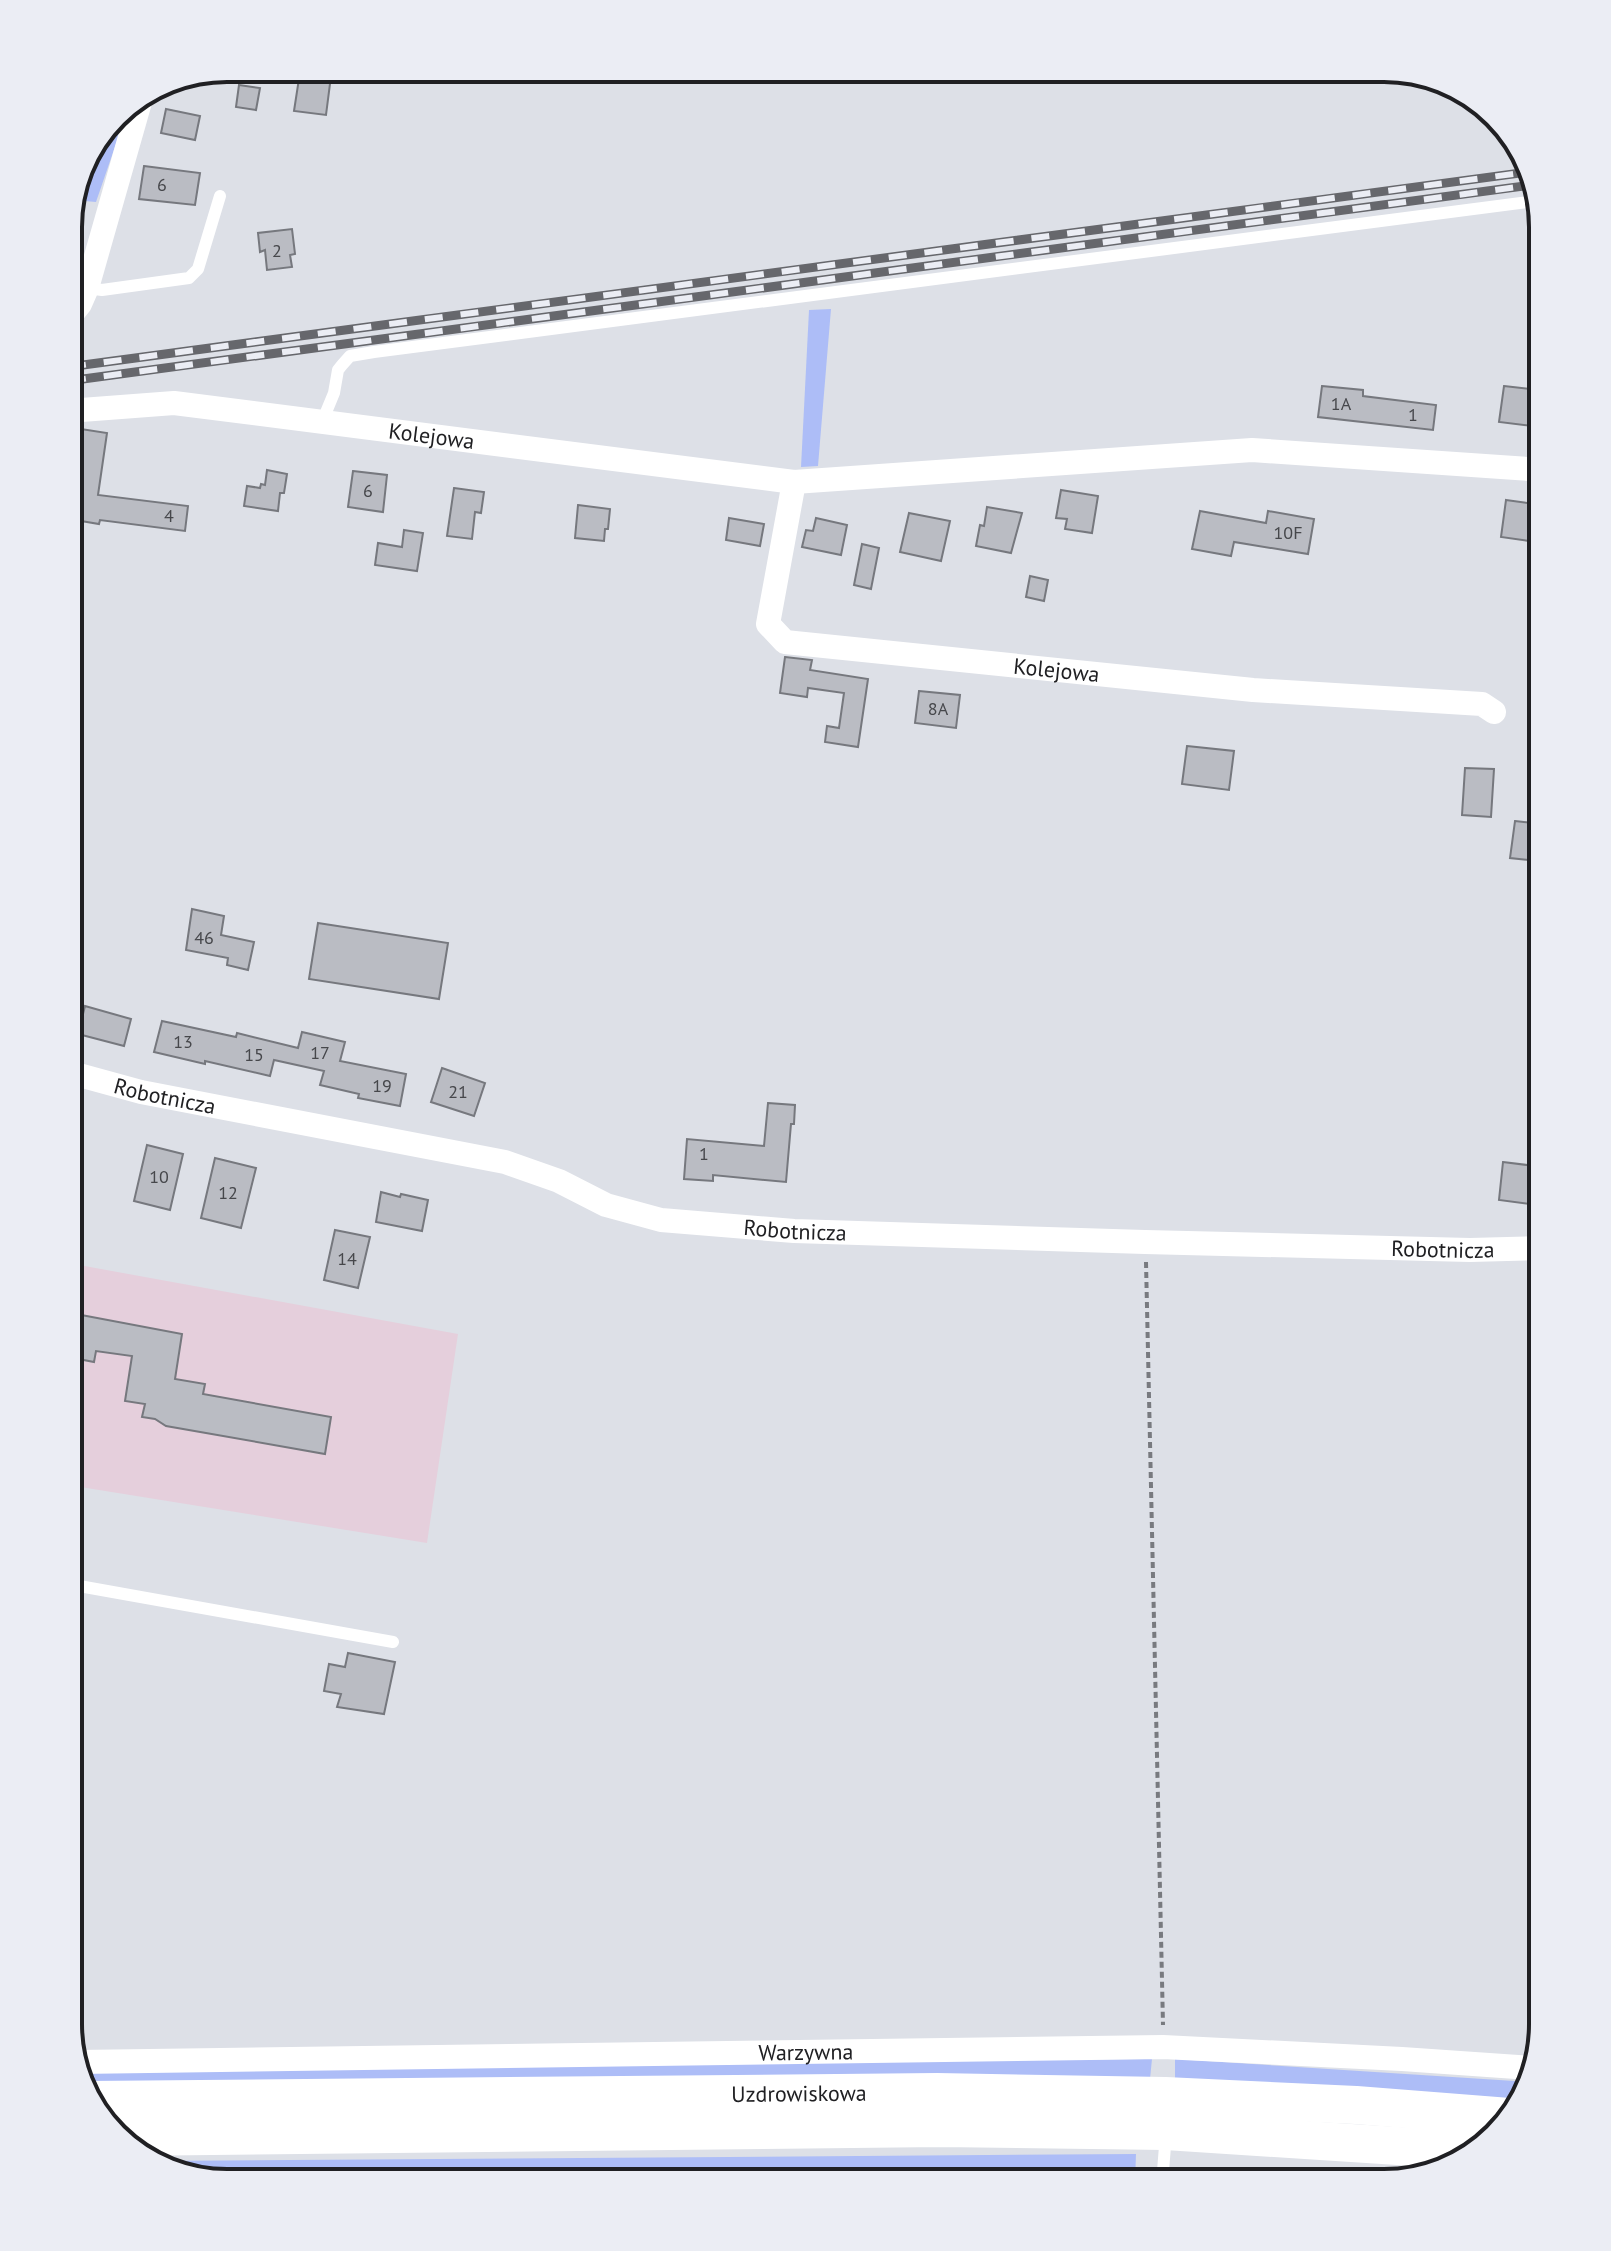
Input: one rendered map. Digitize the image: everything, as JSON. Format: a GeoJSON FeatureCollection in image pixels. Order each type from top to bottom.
{"type":"FeatureCollection","features":[{"type":"Feature","properties":{"kind":"main road","name":"Uzdrowiskowa"},"geometry":{"type":"LineString","coordinates":[[103,2100],[937,2092],[1165,2096],[1356,2105],[1496,2116]]}},
{"type":"Feature","properties":{"kind":"main road","name":"Uzdrowiskowa"},"geometry":{"type":"LineString","coordinates":[[136,2137],[941,2128],[1166,2131],[1457,2150]]}},
{"type":"Feature","properties":{"kind":"street"},"geometry":{"type":"LineString","coordinates":[[82,299],[137,113]]}},
{"type":"Feature","properties":{"kind":"street","name":"Kolejowa"},"geometry":{"type":"LineString","coordinates":[[82,410],[174,403],[794,482],[1252,450],[1529,469]]}},
{"type":"Feature","properties":{"kind":"street","name":"Kolejowa"},"geometry":{"type":"LineString","coordinates":[[794,482],[768,624],[785,642],[1253,690],[1482,704],[1494,712]]}},
{"type":"Feature","properties":{"kind":"street","name":"Robotnicza"},"geometry":{"type":"LineString","coordinates":[[82,1076],[141,1092],[505,1162],[559,1181],[606,1205],[661,1220],[794,1231],[1470,1250],[1529,1248]]}},
{"type":"Feature","properties":{"kind":"street","name":"Warzywna"},"geometry":{"type":"LineString","coordinates":[[87,2062],[1163,2047],[1522,2067]]}},
{"type":"Feature","properties":{"kind":"lane"},"geometry":{"type":"LineString","coordinates":[[87,288],[102,290],[189,278],[198,269],[220,196]]}},
{"type":"Feature","properties":{"kind":"lane"},"geometry":{"type":"LineString","coordinates":[[322,422],[334,393],[338,370],[350,356],[1527,202]]}},
{"type":"Feature","properties":{"kind":"lane"},"geometry":{"type":"LineString","coordinates":[[82,1586],[393,1642]]}},
{"type":"Feature","properties":{"kind":"lane"},"geometry":{"type":"LineString","coordinates":[[1163,2169],[1166,2131]]}},
{"type":"Feature","properties":{"kind":"path"},"geometry":{"type":"LineString","coordinates":[[1145,1242],[1163,2047]]}},
{"type":"Feature","properties":{"kind":"shaded area"},"geometry":{"type":"Polygon","coordinates":[[[122,127],[96,202],[85,201],[93,171],[106,146],[122,127]]]}},
{"type":"Feature","properties":{"kind":"shaded area"},"geometry":{"type":"Polygon","coordinates":[[[831,309],[818,466],[801,467],[809,310],[831,309]]]}},
{"type":"Feature","properties":{"kind":"shaded area"},"geometry":{"type":"Polygon","coordinates":[[[82,1266],[458,1334],[427,1543],[82,1487],[82,1266]]]}},
{"type":"Feature","properties":{"kind":"shaded area"},"geometry":{"type":"Polygon","coordinates":[[[1152,2059],[1150,2079],[95,2085],[89,2068],[1152,2059]]]}},
{"type":"Feature","properties":{"kind":"shaded area"},"geometry":{"type":"Polygon","coordinates":[[[1175,2059],[1517,2081],[1506,2103],[1175,2080],[1175,2059]]]}},
{"type":"Feature","properties":{"kind":"shaded area"},"geometry":{"type":"Polygon","coordinates":[[[1136,2154],[1135,2169],[217,2169],[179,2161],[1136,2154]]]}},
{"type":"Feature","properties":{"kind":"building"},"geometry":{"type":"Polygon","coordinates":[[[298,82],[330,82],[326,115],[294,111],[298,82]]]}},
{"type":"Feature","properties":{"kind":"building"},"geometry":{"type":"Polygon","coordinates":[[[239,85],[260,88],[256,110],[236,107],[239,85]]]}},
{"type":"Feature","properties":{"kind":"building"},"geometry":{"type":"Polygon","coordinates":[[[166,109],[200,116],[195,140],[161,133],[166,109]]]}},
{"type":"Feature","properties":{"kind":"building"},"geometry":{"type":"Polygon","coordinates":[[[144,166],[200,173],[195,205],[139,199],[144,166]]]}},
{"type":"Feature","properties":{"kind":"building"},"geometry":{"type":"Polygon","coordinates":[[[292,229],[295,254],[290,255],[292,267],[267,270],[265,250],[260,252],[258,233],[292,229]]]}},
{"type":"Feature","properties":{"kind":"building"},"geometry":{"type":"Polygon","coordinates":[[[1322,386],[1363,390],[1363,396],[1436,405],[1433,430],[1318,417],[1322,386]]]}},
{"type":"Feature","properties":{"kind":"building"},"geometry":{"type":"Polygon","coordinates":[[[1504,386],[1529,389],[1529,426],[1499,422],[1504,386]]]}},
{"type":"Feature","properties":{"kind":"building"},"geometry":{"type":"Polygon","coordinates":[[[82,429],[107,433],[98,495],[188,506],[185,531],[100,520],[99,524],[82,521],[82,429]]]}},
{"type":"Feature","properties":{"kind":"building"},"geometry":{"type":"Polygon","coordinates":[[[267,470],[287,474],[278,511],[244,506],[247,486],[260,488],[261,484],[265,485],[267,470]]]}},
{"type":"Feature","properties":{"kind":"building"},"geometry":{"type":"Polygon","coordinates":[[[353,471],[387,475],[383,512],[348,507],[353,471]]]}},
{"type":"Feature","properties":{"kind":"building"},"geometry":{"type":"Polygon","coordinates":[[[454,488],[484,492],[481,513],[475,512],[472,539],[447,536],[454,488]]]}},
{"type":"Feature","properties":{"kind":"building"},"geometry":{"type":"Polygon","coordinates":[[[1061,490],[1098,496],[1092,533],[1065,529],[1067,519],[1056,518],[1061,490]]]}},
{"type":"Feature","properties":{"kind":"building"},"geometry":{"type":"Polygon","coordinates":[[[1506,500],[1529,503],[1529,541],[1501,537],[1506,500]]]}},
{"type":"Feature","properties":{"kind":"building"},"geometry":{"type":"Polygon","coordinates":[[[578,505],[610,509],[604,541],[575,538],[578,505]]]}},
{"type":"Feature","properties":{"kind":"building"},"geometry":{"type":"Polygon","coordinates":[[[987,507],[1022,513],[1011,553],[976,546],[987,507]]]}},
{"type":"Feature","properties":{"kind":"building"},"geometry":{"type":"Polygon","coordinates":[[[1200,511],[1266,523],[1268,511],[1314,519],[1308,554],[1234,542],[1231,556],[1192,549],[1200,511]]]}},
{"type":"Feature","properties":{"kind":"building"},"geometry":{"type":"Polygon","coordinates":[[[909,513],[950,521],[941,561],[900,552],[909,513]]]}},
{"type":"Feature","properties":{"kind":"building"},"geometry":{"type":"Polygon","coordinates":[[[729,518],[764,524],[760,546],[726,540],[729,518]]]}},
{"type":"Feature","properties":{"kind":"building"},"geometry":{"type":"Polygon","coordinates":[[[816,518],[847,525],[841,555],[802,547],[806,530],[813,531],[816,518]]]}},
{"type":"Feature","properties":{"kind":"building"},"geometry":{"type":"Polygon","coordinates":[[[404,530],[423,533],[417,571],[375,565],[378,543],[402,547],[404,530]]]}},
{"type":"Feature","properties":{"kind":"building"},"geometry":{"type":"Polygon","coordinates":[[[862,544],[879,548],[871,589],[854,585],[862,544]]]}},
{"type":"Feature","properties":{"kind":"building"},"geometry":{"type":"Polygon","coordinates":[[[1030,576],[1048,580],[1044,601],[1026,597],[1030,576]]]}},
{"type":"Feature","properties":{"kind":"building"},"geometry":{"type":"Polygon","coordinates":[[[785,657],[812,660],[810,670],[868,679],[858,747],[825,742],[827,726],[839,728],[844,693],[808,688],[807,697],[780,693],[785,657]]]}},
{"type":"Feature","properties":{"kind":"building"},"geometry":{"type":"Polygon","coordinates":[[[919,691],[960,695],[956,728],[915,723],[919,691]]]}},
{"type":"Feature","properties":{"kind":"building"},"geometry":{"type":"Polygon","coordinates":[[[1187,746],[1234,751],[1229,790],[1182,784],[1187,746]]]}},
{"type":"Feature","properties":{"kind":"building"},"geometry":{"type":"Polygon","coordinates":[[[1465,768],[1494,769],[1491,817],[1462,815],[1465,768]]]}},
{"type":"Feature","properties":{"kind":"building"},"geometry":{"type":"Polygon","coordinates":[[[1515,821],[1529,823],[1529,860],[1510,858],[1515,821]]]}},
{"type":"Feature","properties":{"kind":"building"},"geometry":{"type":"Polygon","coordinates":[[[192,909],[224,916],[221,935],[254,942],[248,970],[227,965],[228,958],[186,950],[192,909]]]}},
{"type":"Feature","properties":{"kind":"building"},"geometry":{"type":"Polygon","coordinates":[[[318,923],[448,943],[439,999],[309,979],[318,923]]]}},
{"type":"Feature","properties":{"kind":"building"},"geometry":{"type":"Polygon","coordinates":[[[85,1006],[131,1019],[124,1046],[82,1035],[85,1006]]]}},
{"type":"Feature","properties":{"kind":"building"},"geometry":{"type":"Polygon","coordinates":[[[162,1021],[236,1037],[237,1033],[298,1048],[302,1032],[345,1042],[340,1061],[406,1074],[400,1106],[358,1098],[359,1094],[320,1085],[324,1071],[274,1060],[270,1076],[154,1052],[162,1021]]]}},
{"type":"Feature","properties":{"kind":"building"},"geometry":{"type":"Polygon","coordinates":[[[442,1068],[485,1083],[474,1116],[431,1102],[442,1068]]]}},
{"type":"Feature","properties":{"kind":"building"},"geometry":{"type":"Polygon","coordinates":[[[768,1103],[795,1105],[786,1182],[713,1175],[713,1181],[684,1179],[687,1139],[764,1146],[768,1103]]]}},
{"type":"Feature","properties":{"kind":"building"},"geometry":{"type":"Polygon","coordinates":[[[147,1145],[183,1154],[170,1210],[134,1201],[147,1145]]]}},
{"type":"Feature","properties":{"kind":"building"},"geometry":{"type":"Polygon","coordinates":[[[215,1158],[256,1168],[241,1228],[201,1218],[215,1158]]]}},
{"type":"Feature","properties":{"kind":"building"},"geometry":{"type":"Polygon","coordinates":[[[1503,1162],[1529,1165],[1529,1204],[1499,1200],[1503,1162]]]}},
{"type":"Feature","properties":{"kind":"building"},"geometry":{"type":"Polygon","coordinates":[[[381,1192],[428,1200],[422,1231],[376,1222],[381,1192]]]}},
{"type":"Feature","properties":{"kind":"building"},"geometry":{"type":"Polygon","coordinates":[[[335,1230],[370,1237],[358,1288],[324,1280],[335,1230]]]}},
{"type":"Feature","properties":{"kind":"building"},"geometry":{"type":"Polygon","coordinates":[[[82,1315],[182,1334],[175,1379],[205,1384],[203,1394],[331,1417],[325,1454],[166,1426],[155,1419],[142,1417],[145,1404],[125,1401],[132,1356],[96,1351],[94,1362],[82,1360],[82,1315]]]}},
{"type":"Feature","properties":{"kind":"building"},"geometry":{"type":"Polygon","coordinates":[[[348,1653],[395,1662],[384,1714],[337,1707],[341,1694],[324,1691],[329,1664],[345,1667],[348,1653]]]}},
{"type":"Feature","properties":{"kind":"railway"},"geometry":{"type":"LineString","coordinates":[[82,365],[1519,173]]}},
{"type":"Feature","properties":{"kind":"railway"},"geometry":{"type":"LineString","coordinates":[[82,379],[1523,186]]}}]}
